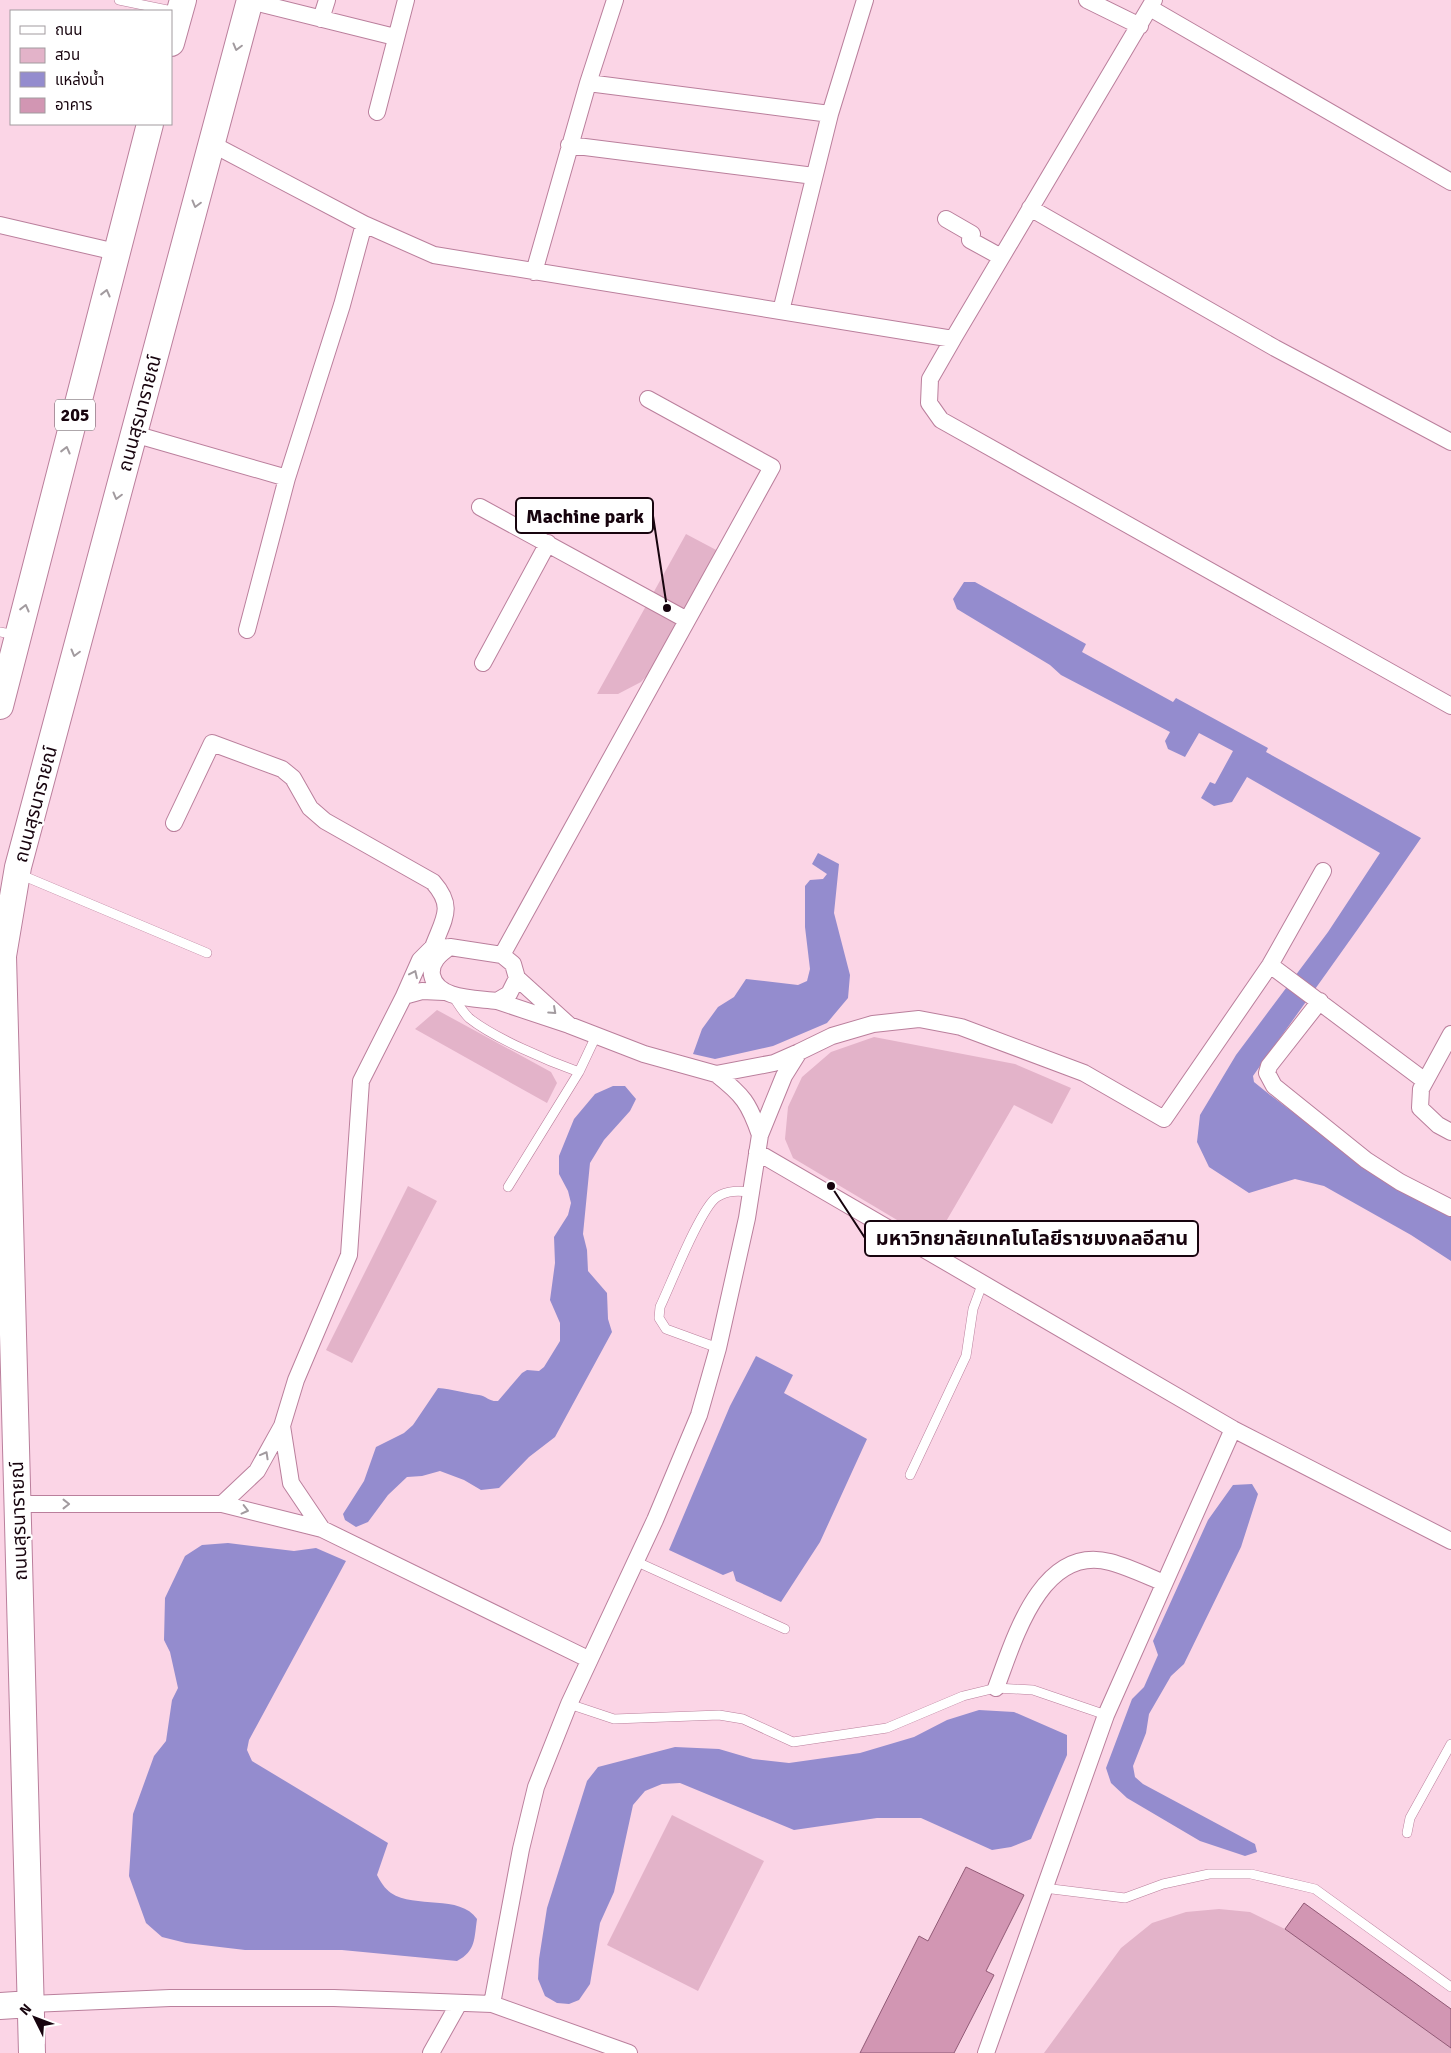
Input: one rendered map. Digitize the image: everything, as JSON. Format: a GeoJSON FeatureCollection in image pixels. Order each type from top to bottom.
{"type":"FeatureCollection","features":[{"type":"Feature","properties":{"kind":"main road","name":"ถนนสุรนารายณ์"},"geometry":{"type":"LineString","coordinates":[[32,2053],[8,1505],[3,956],[17,873],[250,0]]}},
{"type":"Feature","properties":{"kind":"main road"},"geometry":{"type":"LineString","coordinates":[[172,39],[181,6]]}},
{"type":"Feature","properties":{"kind":"main road","name":"205"},"geometry":{"type":"LineString","coordinates":[[2,689],[9,634],[150,125]]}},
{"type":"Feature","properties":{"kind":"main road"},"geometry":{"type":"LineString","coordinates":[[0,2006],[31,2004]]}},
{"type":"Feature","properties":{"kind":"street"},"geometry":{"type":"LineString","coordinates":[[250,0],[395,37]]}},
{"type":"Feature","properties":{"kind":"street"},"geometry":{"type":"LineString","coordinates":[[321,19],[326,0]]}},
{"type":"Feature","properties":{"kind":"street"},"geometry":{"type":"LineString","coordinates":[[377,112],[406,0]]}},
{"type":"Feature","properties":{"kind":"street"},"geometry":{"type":"LineString","coordinates":[[534,272],[588,83],[615,0]]}},
{"type":"Feature","properties":{"kind":"street"},"geometry":{"type":"LineString","coordinates":[[781,312],[830,114],[865,0]]}},
{"type":"Feature","properties":{"kind":"street"},"geometry":{"type":"LineString","coordinates":[[1087,0],[1140,26]]}},
{"type":"Feature","properties":{"kind":"street"},"geometry":{"type":"LineString","coordinates":[[1451,182],[1152,4],[930,379],[929,403],[941,420],[1451,706]]}},
{"type":"Feature","properties":{"kind":"street"},"geometry":{"type":"LineString","coordinates":[[588,83],[830,114]]}},
{"type":"Feature","properties":{"kind":"street"},"geometry":{"type":"LineString","coordinates":[[212,144],[364,224],[434,255],[953,339]]}},
{"type":"Feature","properties":{"kind":"street"},"geometry":{"type":"LineString","coordinates":[[570,145],[814,176]]}},
{"type":"Feature","properties":{"kind":"street"},"geometry":{"type":"LineString","coordinates":[[1030,208],[1275,348],[1451,442]]}},
{"type":"Feature","properties":{"kind":"street"},"geometry":{"type":"LineString","coordinates":[[946,218],[972,234],[970,240],[1001,257]]}},
{"type":"Feature","properties":{"kind":"street"},"geometry":{"type":"LineString","coordinates":[[247,630],[287,478],[342,305],[364,224]]}},
{"type":"Feature","properties":{"kind":"street"},"geometry":{"type":"LineString","coordinates":[[0,225],[116,252]]}},
{"type":"Feature","properties":{"kind":"street"},"geometry":{"type":"LineString","coordinates":[[502,955],[772,467],[648,399]]}},
{"type":"Feature","properties":{"kind":"street"},"geometry":{"type":"LineString","coordinates":[[134,434],[287,478]]}},
{"type":"Feature","properties":{"kind":"street"},"geometry":{"type":"LineString","coordinates":[[480,507],[688,620]]}},
{"type":"Feature","properties":{"kind":"street"},"geometry":{"type":"LineString","coordinates":[[483,663],[548,544]]}},
{"type":"Feature","properties":{"kind":"street"},"geometry":{"type":"LineString","coordinates":[[174,823],[212,743],[282,769],[293,778],[310,808],[325,821],[433,882],[447,902],[446,912],[433,947],[420,960],[361,1081],[349,1255],[296,1380],[282,1426],[256,1471],[222,1504]]}},
{"type":"Feature","properties":{"kind":"street"},"geometry":{"type":"LineString","coordinates":[[716,1074],[774,1063],[832,1036],[873,1024],[919,1019],[961,1027],[1084,1073],[1164,1119],[1270,965],[1323,871]]}},
{"type":"Feature","properties":{"kind":"street"},"geometry":{"type":"LineString","coordinates":[[433,947],[502,955],[513,964],[517,978],[569,1025]]}},
{"type":"Feature","properties":{"kind":"street"},"geometry":{"type":"LineString","coordinates":[[448,993],[434,983],[431,969],[438,955],[450,948]]}},
{"type":"Feature","properties":{"kind":"street"},"geometry":{"type":"LineString","coordinates":[[1270,965],[1320,1000],[1426,1081]]}},
{"type":"Feature","properties":{"kind":"street"},"geometry":{"type":"LineString","coordinates":[[496,1001],[509,994],[517,978]]}},
{"type":"Feature","properties":{"kind":"street"},"geometry":{"type":"LineString","coordinates":[[404,996],[422,991],[496,1001],[569,1025],[644,1054],[716,1074],[735,1088],[751,1108],[760,1135]]}},
{"type":"Feature","properties":{"kind":"street"},"geometry":{"type":"LineString","coordinates":[[1320,1000],[1269,1066],[1267,1073],[1274,1086],[1366,1160],[1400,1182],[1451,1208]]}},
{"type":"Feature","properties":{"kind":"street"},"geometry":{"type":"LineString","coordinates":[[1451,1034],[1421,1089],[1420,1108],[1438,1126],[1451,1132]]}},
{"type":"Feature","properties":{"kind":"street"},"geometry":{"type":"LineString","coordinates":[[492,2004],[521,1849],[536,1788],[568,1704],[656,1520],[699,1415],[718,1348],[751,1192],[760,1135],[784,1076],[800,1052]]}},
{"type":"Feature","properties":{"kind":"street"},"geometry":{"type":"LineString","coordinates":[[757,1152],[1233,1429],[1451,1542]]}},
{"type":"Feature","properties":{"kind":"street"},"geometry":{"type":"LineString","coordinates":[[282,1426],[291,1483],[322,1529]]}},
{"type":"Feature","properties":{"kind":"street"},"geometry":{"type":"LineString","coordinates":[[986,2053],[1106,1715],[1233,1429]]}},
{"type":"Feature","properties":{"kind":"street"},"geometry":{"type":"LineString","coordinates":[[8,1505],[222,1504],[322,1529],[588,1659]]}},
{"type":"Feature","properties":{"kind":"street"},"geometry":{"type":"LineString","coordinates":[[996,1688],[1022,1620],[1051,1578],[1063,1567],[1086,1561],[1110,1562],[1164,1583]]}},
{"type":"Feature","properties":{"kind":"street"},"geometry":{"type":"LineString","coordinates":[[31,2004],[170,1998],[334,1998],[492,2004],[629,2053]]}},
{"type":"Feature","properties":{"kind":"street"},"geometry":{"type":"LineString","coordinates":[[431,2053],[459,2003]]}},
{"type":"Feature","properties":{"kind":"lane"},"geometry":{"type":"LineString","coordinates":[[119,0],[181,6]]}},
{"type":"Feature","properties":{"kind":"lane"},"geometry":{"type":"LineString","coordinates":[[17,873],[207,953]]}},
{"type":"Feature","properties":{"kind":"lane"},"geometry":{"type":"LineString","coordinates":[[448,993],[461,1010],[471,1019],[505,1038],[579,1072]]}},
{"type":"Feature","properties":{"kind":"lane"},"geometry":{"type":"LineString","coordinates":[[508,1187],[579,1072],[596,1036]]}},
{"type":"Feature","properties":{"kind":"lane"},"geometry":{"type":"LineString","coordinates":[[718,1348],[666,1329],[660,1318],[660,1307],[703,1216],[714,1199],[734,1191],[751,1192]]}},
{"type":"Feature","properties":{"kind":"lane"},"geometry":{"type":"LineString","coordinates":[[910,1474],[966,1356],[973,1309],[983,1282]]}},
{"type":"Feature","properties":{"kind":"lane"},"geometry":{"type":"LineString","coordinates":[[635,1561],[785,1630]]}},
{"type":"Feature","properties":{"kind":"lane"},"geometry":{"type":"LineString","coordinates":[[568,1704],[614,1719],[719,1715],[744,1719],[793,1742],[887,1728],[963,1696],[996,1688],[1033,1690],[1106,1715]]}},
{"type":"Feature","properties":{"kind":"lane"},"geometry":{"type":"LineString","coordinates":[[1407,1833],[1410,1818],[1451,1744]]}},
{"type":"Feature","properties":{"kind":"lane"},"geometry":{"type":"LineString","coordinates":[[1044,1888],[1125,1898],[1163,1884],[1209,1874],[1251,1874],[1315,1889],[1451,1987]]}},
{"type":"Feature","properties":{"kind":"green space"},"geometry":{"type":"Polygon","coordinates":[[[686,534],[720,552],[659,663],[641,682],[618,694],[597,694],[686,534]]]}},
{"type":"Feature","properties":{"kind":"green space"},"geometry":{"type":"Polygon","coordinates":[[[437,1010],[551,1072],[557,1083],[547,1103],[415,1029],[437,1010]]]}},
{"type":"Feature","properties":{"kind":"green space"},"geometry":{"type":"Polygon","coordinates":[[[874,1037],[1015,1064],[1071,1088],[1052,1124],[1014,1105],[934,1242],[793,1158],[785,1139],[788,1107],[802,1077],[831,1052],[874,1037]]]}},
{"type":"Feature","properties":{"kind":"green space"},"geometry":{"type":"Polygon","coordinates":[[[408,1186],[437,1201],[352,1363],[326,1350],[408,1186]]]}},
{"type":"Feature","properties":{"kind":"green space"},"geometry":{"type":"Polygon","coordinates":[[[672,1815],[764,1861],[698,1991],[607,1945],[672,1815]]]}},
{"type":"Feature","properties":{"kind":"green space"},"geometry":{"type":"Polygon","coordinates":[[[1304,1903],[1451,2009],[1451,2053],[1044,2053],[1121,1948],[1152,1923],[1186,1912],[1219,1909],[1250,1912],[1285,1929],[1304,1903]]]}},
{"type":"Feature","properties":{"kind":"water"},"geometry":{"type":"Polygon","coordinates":[[[964,582],[975,582],[1086,644],[1082,652],[1173,702],[1176,698],[1268,748],[1266,752],[1421,838],[1253,1076],[1254,1082],[1301,1119],[1375,1169],[1451,1216],[1451,1261],[1411,1235],[1324,1186],[1295,1179],[1249,1193],[1209,1167],[1197,1142],[1200,1115],[1236,1055],[1328,932],[1380,853],[1247,777],[1232,802],[1214,806],[1201,798],[1210,782],[1215,784],[1233,751],[1199,733],[1185,757],[1168,749],[1165,741],[1170,732],[1061,675],[1050,665],[957,609],[953,599],[964,582]]]}},
{"type":"Feature","properties":{"kind":"water"},"geometry":{"type":"Polygon","coordinates":[[[818,853],[839,864],[834,913],[850,975],[848,998],[827,1023],[773,1046],[715,1059],[693,1054],[702,1029],[718,1007],[734,997],[746,979],[798,985],[807,981],[810,969],[805,927],[805,886],[810,880],[823,879],[827,874],[812,864],[818,853]]]}},
{"type":"Feature","properties":{"kind":"water"},"geometry":{"type":"Polygon","coordinates":[[[613,1086],[625,1086],[636,1099],[630,1111],[604,1140],[590,1163],[583,1234],[587,1250],[588,1271],[607,1293],[608,1319],[612,1332],[555,1437],[529,1457],[499,1488],[481,1490],[464,1480],[440,1471],[422,1476],[407,1477],[388,1495],[368,1522],[356,1527],[345,1520],[343,1514],[364,1481],[376,1447],[404,1433],[413,1425],[438,1388],[484,1396],[493,1401],[498,1401],[522,1373],[527,1370],[539,1371],[544,1367],[560,1341],[560,1323],[550,1300],[555,1263],[554,1237],[568,1215],[571,1203],[568,1191],[559,1174],[559,1156],[574,1119],[595,1094],[613,1086]]]}},
{"type":"Feature","properties":{"kind":"water"},"geometry":{"type":"Polygon","coordinates":[[[756,1356],[793,1375],[784,1393],[867,1439],[820,1542],[781,1602],[736,1581],[733,1571],[723,1575],[669,1550],[730,1406],[756,1356]]]}},
{"type":"Feature","properties":{"kind":"water"},"geometry":{"type":"Polygon","coordinates":[[[1252,1484],[1258,1494],[1241,1547],[1184,1664],[1171,1676],[1149,1714],[1146,1733],[1133,1766],[1135,1777],[1143,1784],[1255,1844],[1257,1852],[1245,1856],[1200,1841],[1127,1798],[1111,1783],[1106,1768],[1132,1699],[1144,1687],[1158,1655],[1153,1641],[1208,1520],[1233,1485],[1252,1484]]]}},
{"type":"Feature","properties":{"kind":"water"},"geometry":{"type":"Polygon","coordinates":[[[228,1543],[294,1551],[316,1548],[346,1561],[249,1740],[247,1750],[252,1761],[388,1843],[377,1875],[391,1893],[401,1898],[460,1907],[469,1911],[477,1919],[471,1949],[457,1961],[342,1950],[245,1950],[186,1943],[162,1937],[146,1923],[129,1876],[133,1814],[154,1756],[166,1741],[172,1700],[178,1688],[170,1652],[164,1640],[165,1598],[185,1556],[202,1545],[228,1543]]]}},
{"type":"Feature","properties":{"kind":"water"},"geometry":{"type":"Polygon","coordinates":[[[979,1710],[1014,1712],[1067,1735],[1067,1755],[1031,1839],[1011,1847],[992,1850],[921,1818],[877,1818],[794,1830],[680,1783],[662,1784],[645,1791],[633,1805],[614,1892],[600,1923],[590,1984],[579,2000],[569,2004],[557,2003],[545,1996],[538,1979],[539,1959],[547,1908],[587,1781],[598,1767],[675,1747],[719,1749],[753,1759],[789,1763],[860,1753],[914,1737],[947,1720],[979,1710]]]}},
{"type":"Feature","properties":{"kind":"building"},"geometry":{"type":"Polygon","coordinates":[[[966,1867],[1024,1895],[986,1971],[994,1975],[954,2053],[860,2053],[919,1936],[928,1941],[966,1867]]]}},
{"type":"Feature","properties":{"kind":"building"},"geometry":{"type":"Polygon","coordinates":[[[1304,1903],[1451,2009],[1451,2048],[1285,1929],[1304,1903]]]}},
{"type":"Feature","properties":{"kind":"place","name":"Machine park"},"geometry":{"type":"Point","coordinates":[667,608]}},
{"type":"Feature","properties":{"kind":"place","name":"มหาวิทยาลัยเทคโนโลยีราชมงคลอีสาน"},"geometry":{"type":"Point","coordinates":[831,1186]}}]}
